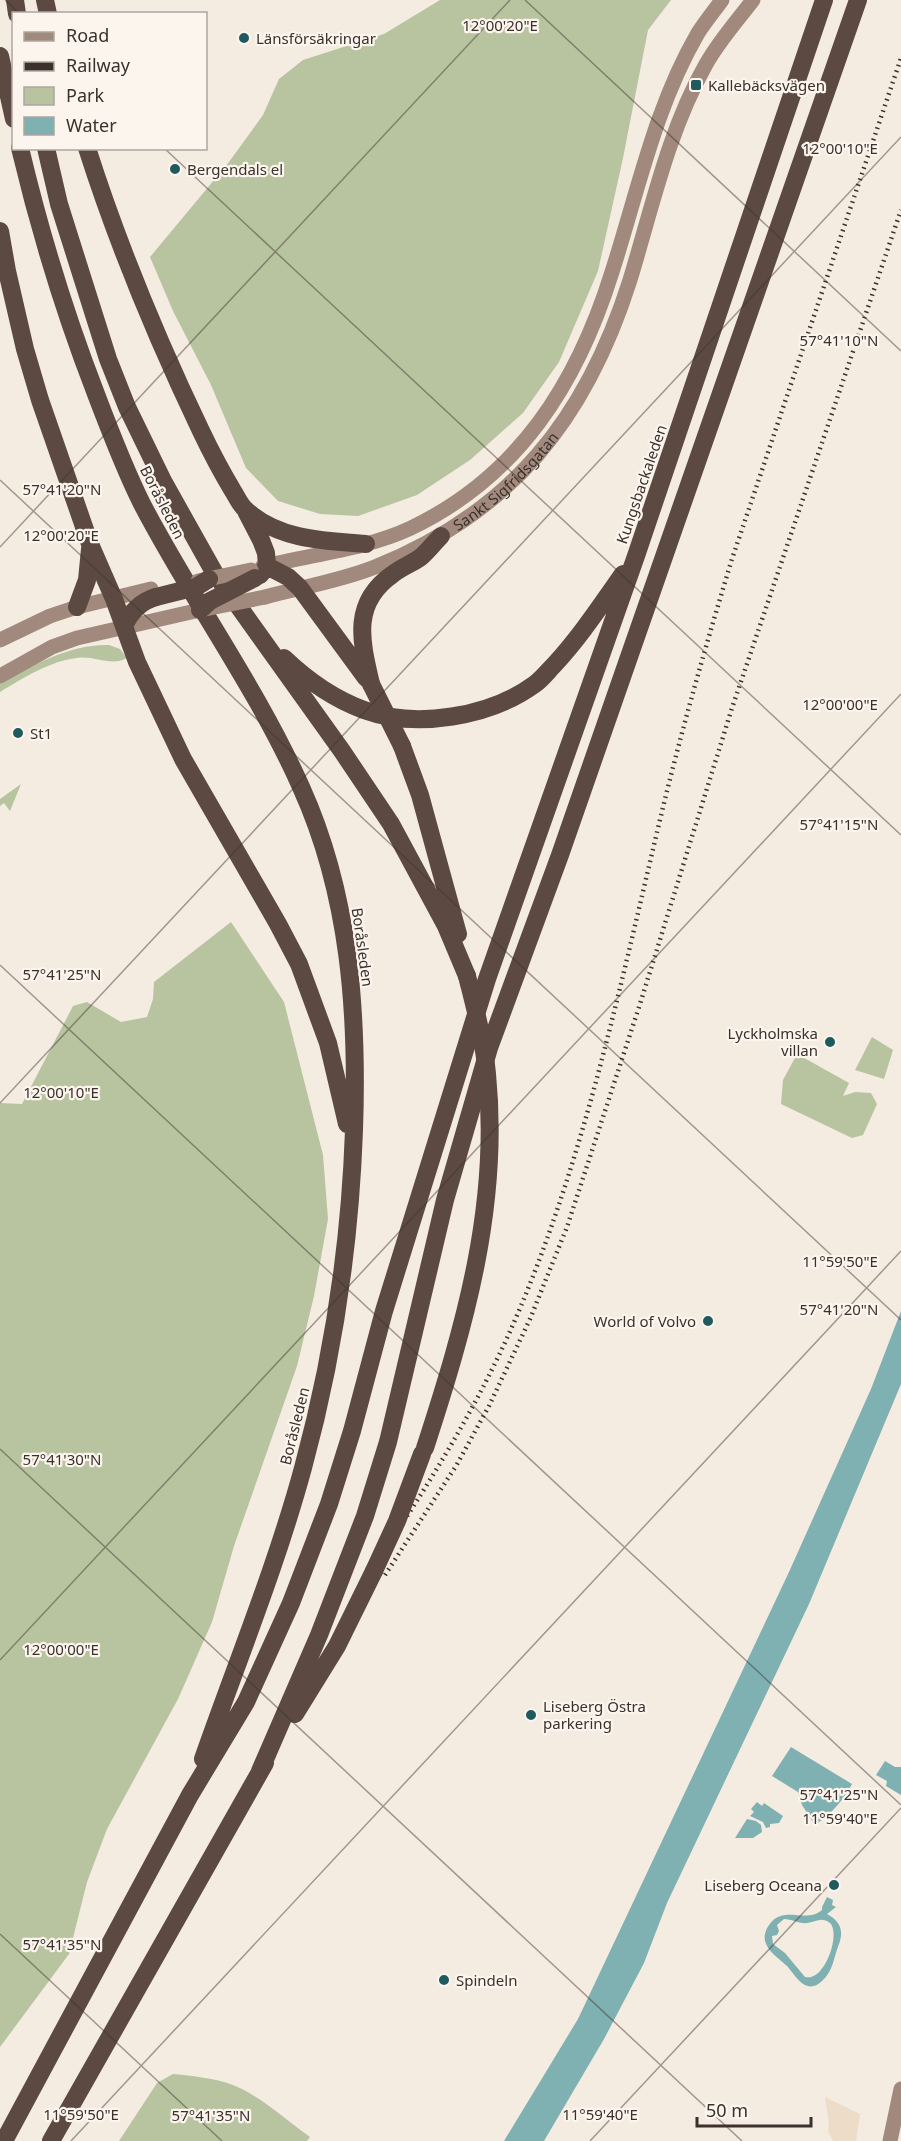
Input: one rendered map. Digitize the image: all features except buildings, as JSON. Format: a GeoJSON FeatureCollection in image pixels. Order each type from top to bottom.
{"type":"FeatureCollection","features":[{"type":"Feature","properties":{"kind":"highway","name":"Kungsbackaleden"},"geometry":{"type":"LineString","coordinates":[[190,1795],[246,1702],[257,1679],[291,1603],[329,1504],[352,1431],[384,1311],[487,979],[636,556],[824,0]]}},
{"type":"Feature","properties":{"kind":"highway"},"geometry":{"type":"LineString","coordinates":[[51,2141],[260,1771],[323,1625],[365,1516],[388,1442],[445,1200],[489,1048],[560,855],[858,0]]}},
{"type":"Feature","properties":{"kind":"highway"},"geometry":{"type":"LineString","coordinates":[[0,56],[12,110]]}},
{"type":"Feature","properties":{"kind":"highway","name":"Boråsleden"},"geometry":{"type":"LineString","coordinates":[[21,150],[52,267],[114,442],[165,546],[273,727],[303,791],[324,847],[339,900],[348,951],[353,1008],[355,1090],[353,1154],[347,1237],[327,1369],[303,1469],[276,1555],[190,1795]]}},
{"type":"Feature","properties":{"kind":"highway","name":"Boråsleden"},"geometry":{"type":"LineString","coordinates":[[46,150],[59,204],[85,289],[127,407],[163,481],[214,572],[342,751],[391,824],[453,930],[479,1023],[487,1073],[490,1126],[489,1179],[482,1233],[459,1342],[443,1394],[416,1472],[374,1571],[337,1646],[260,1771]]}},
{"type":"Feature","properties":{"kind":"highway"},"geometry":{"type":"LineString","coordinates":[[88,150],[121,247],[175,376],[217,464],[245,510],[266,553],[258,571],[200,610]]}},
{"type":"Feature","properties":{"kind":"highway"},"geometry":{"type":"LineString","coordinates":[[0,231],[28,359],[49,428],[90,544],[114,599],[136,662],[183,759],[299,964],[340,1088],[353,1154]]}},
{"type":"Feature","properties":{"kind":"highway"},"geometry":{"type":"LineString","coordinates":[[245,510],[288,534],[328,541],[366,544]]}},
{"type":"Feature","properties":{"kind":"highway"},"geometry":{"type":"LineString","coordinates":[[371,684],[361,634],[362,618],[367,603],[380,585],[392,574],[422,556],[441,536]]}},
{"type":"Feature","properties":{"kind":"highway"},"geometry":{"type":"LineString","coordinates":[[77,607],[87,580],[90,544]]}},
{"type":"Feature","properties":{"kind":"highway"},"geometry":{"type":"LineString","coordinates":[[257,632],[294,668],[326,692],[365,711],[410,718],[445,718],[511,699],[536,683],[578,636],[636,556]]}},
{"type":"Feature","properties":{"kind":"highway"},"geometry":{"type":"LineString","coordinates":[[258,571],[288,576],[300,588],[371,684],[402,746],[420,795],[453,930]]}},
{"type":"Feature","properties":{"kind":"highway"},"geometry":{"type":"LineString","coordinates":[[124,626],[134,610],[154,593],[196,587],[209,579]]}},
{"type":"Feature","properties":{"kind":"highway"},"geometry":{"type":"LineString","coordinates":[[4,2141],[190,1795]]}},
{"type":"Feature","properties":{"kind":"main road","name":"Sankt Sigfridsgatan"},"geometry":{"type":"LineString","coordinates":[[209,579],[258,571],[366,544],[411,528],[445,509],[480,485],[508,460],[549,411],[565,386],[599,310],[667,99],[690,47],[722,0]]}},
{"type":"Feature","properties":{"kind":"main road","name":"Sankt Sigfridsgatan"},"geometry":{"type":"LineString","coordinates":[[0,676],[52,646],[124,626],[266,597],[375,567],[441,536],[491,500],[520,475],[563,424],[598,362],[630,281],[676,132],[690,98],[705,65],[753,0]]}},
{"type":"Feature","properties":{"kind":"main road"},"geometry":{"type":"LineString","coordinates":[[0,640],[50,616],[77,607],[154,593]]}},
{"type":"Feature","properties":{"kind":"main road"},"geometry":{"type":"LineString","coordinates":[[890,2141],[901,2089]]}},
{"type":"Feature","properties":{"kind":"green space"},"geometry":{"type":"Polygon","coordinates":[[[440,0],[671,0],[648,30],[598,271],[559,362],[523,413],[470,460],[417,495],[358,516],[320,514],[278,501],[246,468],[211,385],[173,311],[150,257],[229,162],[263,115],[279,79],[303,60],[384,34],[440,0]]]}},
{"type":"Feature","properties":{"kind":"green space"},"geometry":{"type":"Polygon","coordinates":[[[109,645],[120,649],[127,658],[115,661],[83,658],[67,660],[37,671],[0,692],[0,683],[52,657],[80,648],[109,645]]]}},
{"type":"Feature","properties":{"kind":"green space"},"geometry":{"type":"Polygon","coordinates":[[[21,784],[10,811],[4,803],[0,806],[0,799],[21,784]]]}},
{"type":"Feature","properties":{"kind":"green space"},"geometry":{"type":"Polygon","coordinates":[[[231,922],[284,1002],[323,1155],[328,1219],[314,1296],[297,1366],[234,1546],[212,1622],[178,1699],[107,1829],[87,1882],[69,1954],[0,2047],[0,1103],[22,1104],[73,1006],[87,1002],[121,1022],[147,1017],[153,999],[154,982],[231,922]]]}},
{"type":"Feature","properties":{"kind":"green space"},"geometry":{"type":"Polygon","coordinates":[[[872,1037],[893,1050],[884,1079],[855,1070],[872,1037]]]}},
{"type":"Feature","properties":{"kind":"green space"},"geometry":{"type":"Polygon","coordinates":[[[797,1054],[849,1083],[843,1096],[855,1092],[871,1093],[877,1104],[863,1135],[852,1138],[781,1104],[783,1080],[797,1054]]]}},
{"type":"Feature","properties":{"kind":"green space"},"geometry":{"type":"Polygon","coordinates":[[[173,2074],[218,2081],[243,2089],[310,2137],[307,2141],[119,2141],[157,2083],[173,2074]]]}},
{"type":"Feature","properties":{"kind":"shaded area"},"geometry":{"type":"Polygon","coordinates":[[[825,2097],[860,2114],[856,2141],[833,2141],[828,2131],[825,2097]]]}},
{"type":"Feature","properties":{"kind":"water"},"geometry":{"type":"Polygon","coordinates":[[[901,1311],[901,1384],[809,1604],[667,1903],[644,1963],[604,2039],[544,2141],[504,2141],[578,2019],[789,1572],[871,1389],[901,1311]]]}},
{"type":"Feature","properties":{"kind":"water"},"geometry":{"type":"Polygon","coordinates":[[[791,1747],[852,1784],[836,1807],[815,1825],[802,1805],[798,1792],[772,1776],[791,1747]]]}},
{"type":"Feature","properties":{"kind":"water"},"geometry":{"type":"Polygon","coordinates":[[[885,1761],[895,1767],[901,1767],[901,1795],[886,1786],[887,1781],[876,1775],[885,1761]]]}},
{"type":"Feature","properties":{"kind":"water"},"geometry":{"type":"Polygon","coordinates":[[[757,1802],[762,1806],[764,1803],[783,1816],[779,1823],[770,1824],[770,1827],[766,1828],[763,1822],[750,1816],[754,1812],[751,1809],[757,1802]]]}},
{"type":"Feature","properties":{"kind":"water"},"geometry":{"type":"Polygon","coordinates":[[[747,1819],[761,1825],[762,1832],[753,1838],[735,1838],[747,1819]]]}},
{"type":"Feature","properties":{"kind":"water"},"geometry":{"type":"Polygon","coordinates":[[[827,1897],[833,1900],[832,1905],[836,1907],[827,1914],[840,1926],[841,1934],[829,1973],[822,1981],[811,1986],[802,1983],[769,1949],[765,1938],[769,1925],[775,1919],[788,1915],[816,1914],[822,1910],[827,1897]],[[784,1919],[777,1925],[779,1931],[777,1935],[772,1936],[773,1944],[785,1953],[805,1977],[812,1977],[825,1965],[829,1956],[834,1936],[833,1928],[824,1920],[804,1923],[784,1919]]]}},
{"type":"Feature","properties":{"kind":"railway"},"geometry":{"type":"LineString","coordinates":[[374,1566],[433,1475],[470,1412],[518,1313],[543,1251],[565,1187],[602,1059],[673,769],[732,559],[901,58]]}},
{"type":"Feature","properties":{"kind":"railway"},"geometry":{"type":"LineString","coordinates":[[385,1575],[456,1466],[489,1406],[530,1319],[567,1227],[640,1004],[732,708],[901,210]]}},
{"type":"Feature","properties":{"kind":"place","name":"Länsförsäkringar"},"geometry":{"type":"Point","coordinates":[244,38]}},
{"type":"Feature","properties":{"kind":"place","name":"Kallebäcksvägen"},"geometry":{"type":"Point","coordinates":[696,85]}},
{"type":"Feature","properties":{"kind":"place","name":"Bergendals el"},"geometry":{"type":"Point","coordinates":[175,169]}},
{"type":"Feature","properties":{"kind":"place","name":"St1"},"geometry":{"type":"Point","coordinates":[18,733]}},
{"type":"Feature","properties":{"kind":"place","name":"Lyckholmska villan"},"geometry":{"type":"Point","coordinates":[830,1042]}},
{"type":"Feature","properties":{"kind":"place","name":"World of Volvo"},"geometry":{"type":"Point","coordinates":[708,1321]}},
{"type":"Feature","properties":{"kind":"place","name":"Liseberg Östra parkering"},"geometry":{"type":"Point","coordinates":[531,1715]}},
{"type":"Feature","properties":{"kind":"place","name":"Liseberg Oceana"},"geometry":{"type":"Point","coordinates":[834,1885]}},
{"type":"Feature","properties":{"kind":"place","name":"Spindeln"},"geometry":{"type":"Point","coordinates":[444,1980]}}]}
